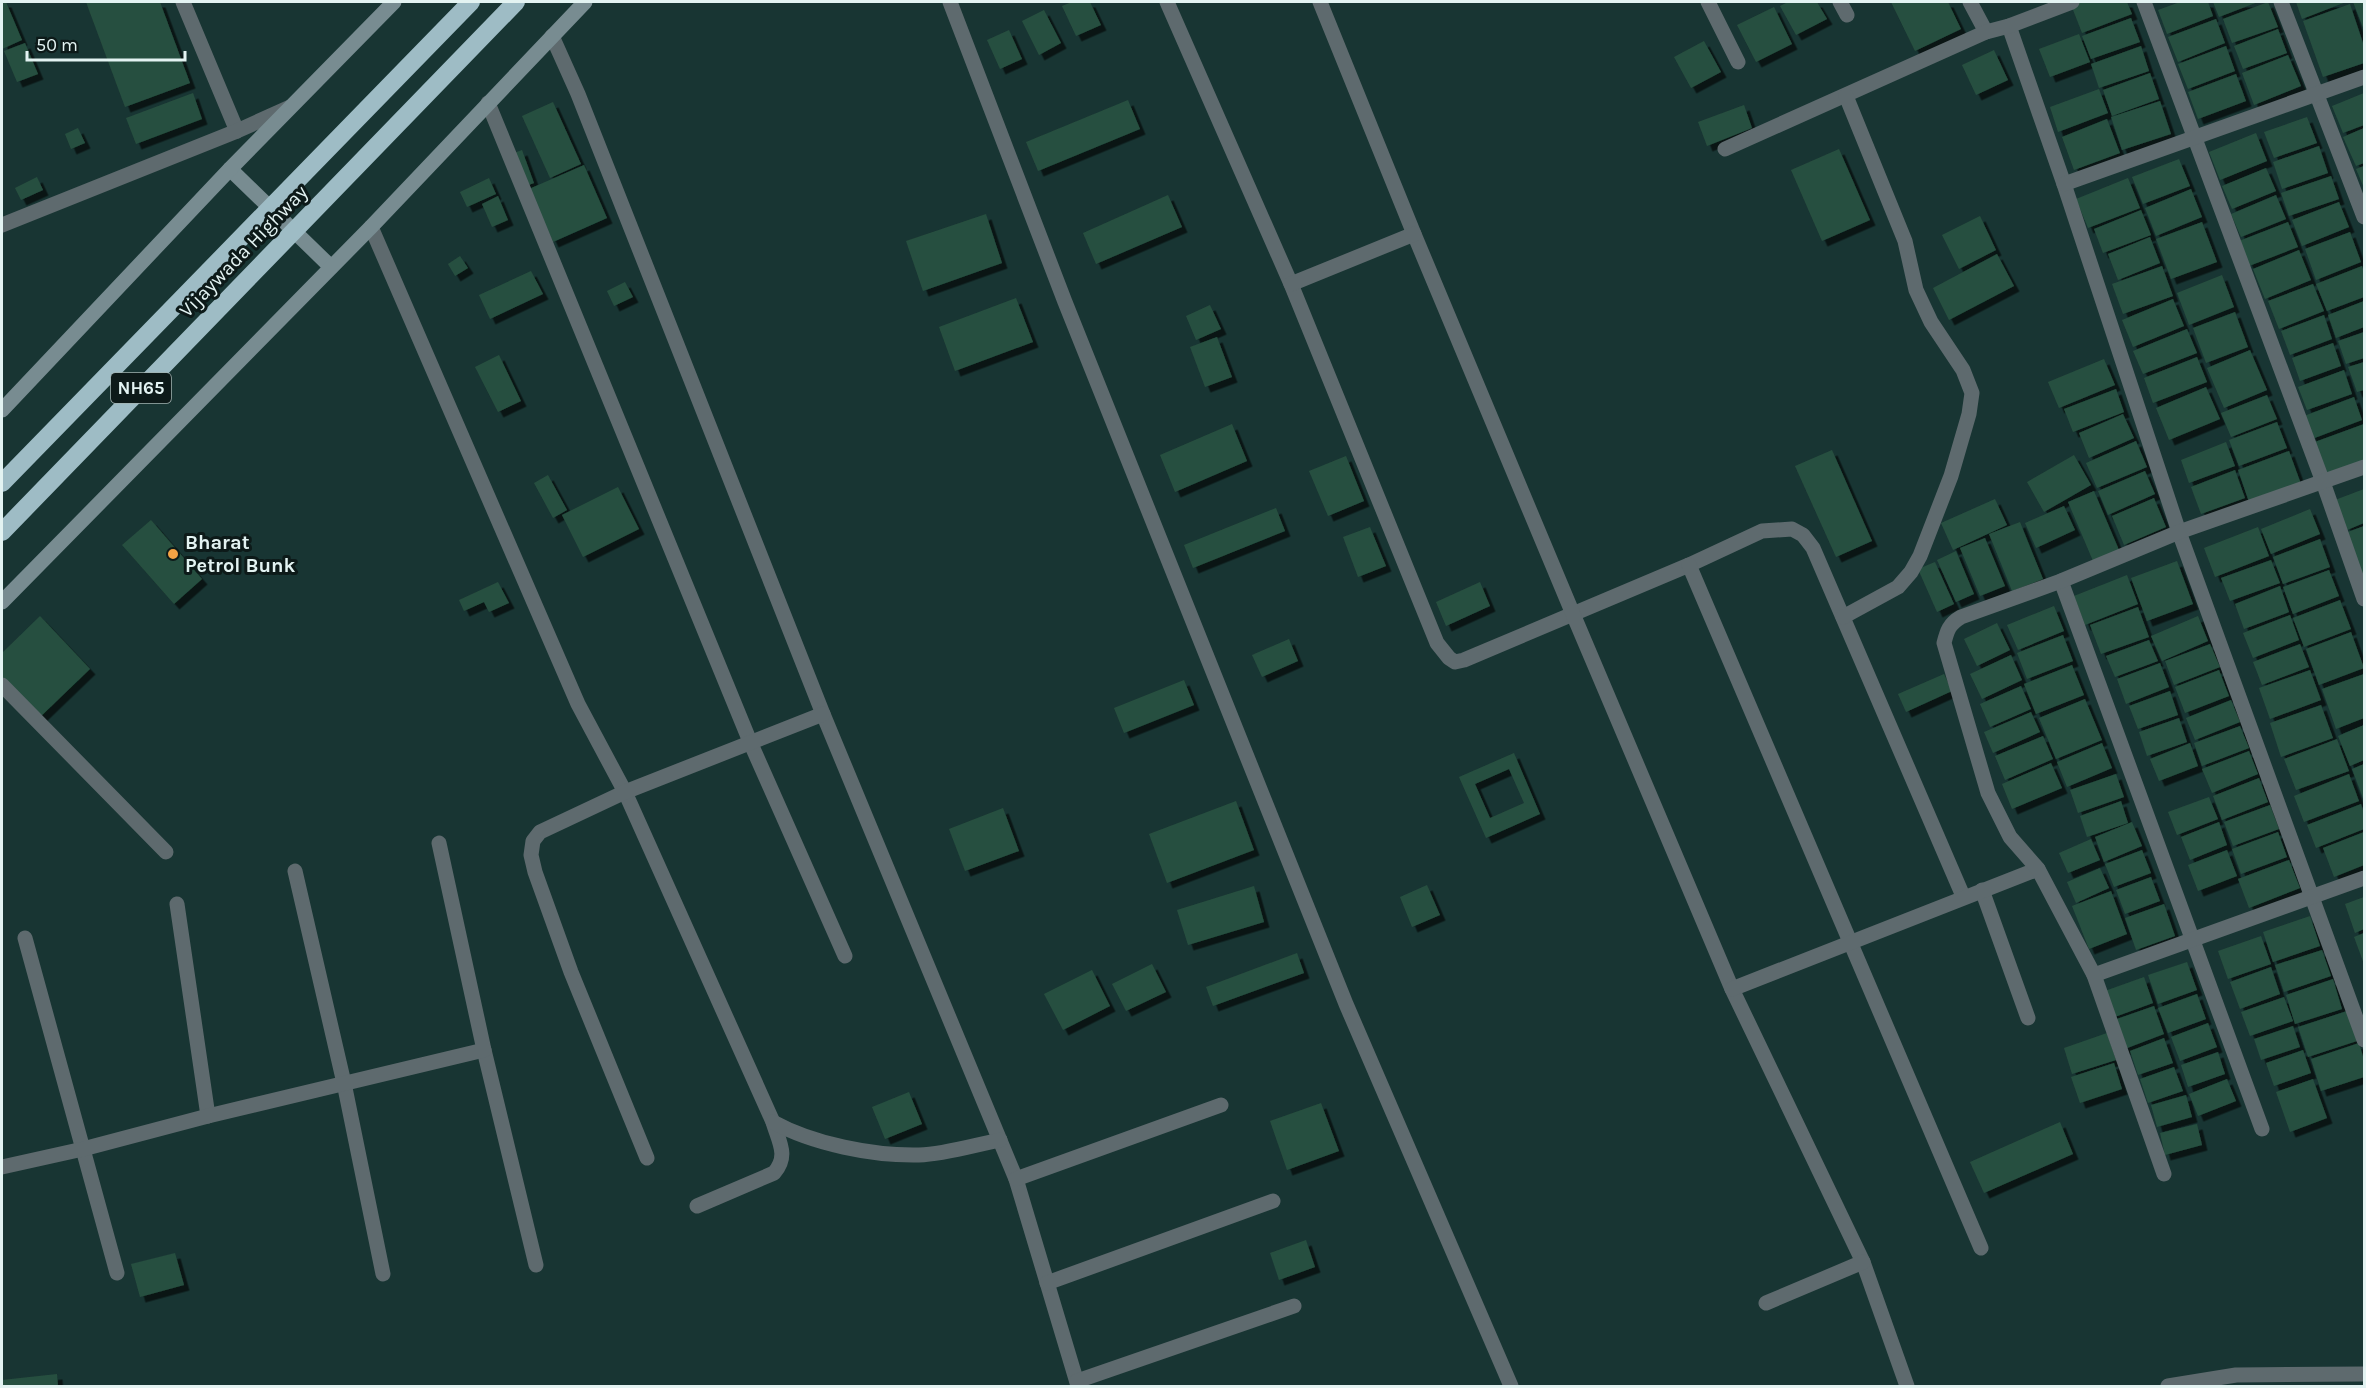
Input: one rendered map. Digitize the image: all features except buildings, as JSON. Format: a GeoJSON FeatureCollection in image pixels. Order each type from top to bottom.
{"type":"FeatureCollection","features":[{"type":"Feature","properties":{"kind":"highway","name":"Vijaywada Highway"},"geometry":{"type":"LineString","coordinates":[[2,483],[471,2]]}},
{"type":"Feature","properties":{"kind":"highway","name":"Vijaywada Highway"},"geometry":{"type":"LineString","coordinates":[[2,532],[516,2]]}},
{"type":"Feature","properties":{"kind":"street"},"geometry":{"type":"LineString","coordinates":[[183,2],[237,131]]}},
{"type":"Feature","properties":{"kind":"street"},"geometry":{"type":"LineString","coordinates":[[2,410],[230,169],[394,2]]}},
{"type":"Feature","properties":{"kind":"street"},"geometry":{"type":"LineString","coordinates":[[2,602],[371,227],[585,2]]}},
{"type":"Feature","properties":{"kind":"street"},"geometry":{"type":"LineString","coordinates":[[950,2],[1065,302],[1346,1004],[1511,1386]]}},
{"type":"Feature","properties":{"kind":"street"},"geometry":{"type":"LineString","coordinates":[[1167,2],[1291,284],[1433,632],[1444,653],[1455,662],[1464,660],[1689,565],[1762,531],[1791,529],[1803,535],[1813,548],[1963,896]]}},
{"type":"Feature","properties":{"kind":"street"},"geometry":{"type":"LineString","coordinates":[[1320,2],[1414,234],[1732,989],[1863,1262],[1907,1386]]}},
{"type":"Feature","properties":{"kind":"street"},"geometry":{"type":"LineString","coordinates":[[1708,2],[1738,62]]}},
{"type":"Feature","properties":{"kind":"street"},"geometry":{"type":"LineString","coordinates":[[1970,2],[1986,32]]}},
{"type":"Feature","properties":{"kind":"street"},"geometry":{"type":"LineString","coordinates":[[1725,149],[1986,32],[2009,26],[2072,2]]}},
{"type":"Feature","properties":{"kind":"street"},"geometry":{"type":"LineString","coordinates":[[2144,2],[2324,482],[2364,599]]}},
{"type":"Feature","properties":{"kind":"street"},"geometry":{"type":"LineString","coordinates":[[2282,2],[2364,217]]}},
{"type":"Feature","properties":{"kind":"street"},"geometry":{"type":"LineString","coordinates":[[2009,26],[2180,532],[2364,1040]]}},
{"type":"Feature","properties":{"kind":"street"},"geometry":{"type":"LineString","coordinates":[[552,36],[578,94],[823,714],[1016,1179],[1077,1384],[1294,1306]]}},
{"type":"Feature","properties":{"kind":"street"},"geometry":{"type":"LineString","coordinates":[[2064,184],[2364,77]]}},
{"type":"Feature","properties":{"kind":"street"},"geometry":{"type":"LineString","coordinates":[[1843,617],[1898,587],[1911,572],[1920,556],[1951,477],[1969,414],[1972,393],[1963,370],[1931,322],[1916,290],[1905,241],[1846,96]]}},
{"type":"Feature","properties":{"kind":"street"},"geometry":{"type":"LineString","coordinates":[[488,103],[751,744],[845,956]]}},
{"type":"Feature","properties":{"kind":"street"},"geometry":{"type":"LineString","coordinates":[[2,225],[237,131],[291,107]]}},
{"type":"Feature","properties":{"kind":"street"},"geometry":{"type":"LineString","coordinates":[[230,169],[331,267]]}},
{"type":"Feature","properties":{"kind":"street"},"geometry":{"type":"LineString","coordinates":[[371,227],[578,704],[625,792],[773,1122],[783,1154],[781,1165],[774,1173],[697,1206]]}},
{"type":"Feature","properties":{"kind":"street"},"geometry":{"type":"LineString","coordinates":[[1291,284],[1414,234]]}},
{"type":"Feature","properties":{"kind":"street"},"geometry":{"type":"LineString","coordinates":[[2164,1174],[2094,975],[2038,869],[2010,837],[1988,793],[1944,644],[1946,632],[1952,622],[1960,617],[2061,580],[2180,532],[2364,467]]}},
{"type":"Feature","properties":{"kind":"street"},"geometry":{"type":"LineString","coordinates":[[1689,565],[1981,1248]]}},
{"type":"Feature","properties":{"kind":"street"},"geometry":{"type":"LineString","coordinates":[[2061,580],[2262,1129]]}},
{"type":"Feature","properties":{"kind":"street"},"geometry":{"type":"LineString","coordinates":[[2,685],[166,852]]}},
{"type":"Feature","properties":{"kind":"street"},"geometry":{"type":"LineString","coordinates":[[647,1158],[571,972],[535,872],[531,855],[533,841],[540,832],[625,792],[823,714]]}},
{"type":"Feature","properties":{"kind":"street"},"geometry":{"type":"LineString","coordinates":[[439,843],[484,1050],[536,1265]]}},
{"type":"Feature","properties":{"kind":"street"},"geometry":{"type":"LineString","coordinates":[[1732,989],[1963,896],[2038,869]]}},
{"type":"Feature","properties":{"kind":"street"},"geometry":{"type":"LineString","coordinates":[[295,871],[344,1083],[383,1274]]}},
{"type":"Feature","properties":{"kind":"street"},"geometry":{"type":"LineString","coordinates":[[2094,975],[2364,878]]}},
{"type":"Feature","properties":{"kind":"street"},"geometry":{"type":"LineString","coordinates":[[1982,890],[2028,1018]]}},
{"type":"Feature","properties":{"kind":"street"},"geometry":{"type":"LineString","coordinates":[[177,904],[208,1116]]}},
{"type":"Feature","properties":{"kind":"street"},"geometry":{"type":"LineString","coordinates":[[25,938],[117,1273]]}},
{"type":"Feature","properties":{"kind":"street"},"geometry":{"type":"LineString","coordinates":[[2,1167],[484,1050]]}},
{"type":"Feature","properties":{"kind":"street"},"geometry":{"type":"LineString","coordinates":[[1016,1179],[1221,1105]]}},
{"type":"Feature","properties":{"kind":"street"},"geometry":{"type":"LineString","coordinates":[[773,1122],[786,1130],[811,1138],[870,1152],[920,1155],[1000,1140]]}},
{"type":"Feature","properties":{"kind":"street"},"geometry":{"type":"LineString","coordinates":[[1047,1283],[1273,1201]]}},
{"type":"Feature","properties":{"kind":"street"},"geometry":{"type":"LineString","coordinates":[[1766,1303],[1863,1262]]}},
{"type":"Feature","properties":{"kind":"street"},"geometry":{"type":"LineString","coordinates":[[2168,1386],[2236,1375],[2364,1374]]}},
{"type":"Feature","properties":{"kind":"place","name":"Bharat Petrol Bunk"},"geometry":{"type":"Point","coordinates":[173,554]}}]}
